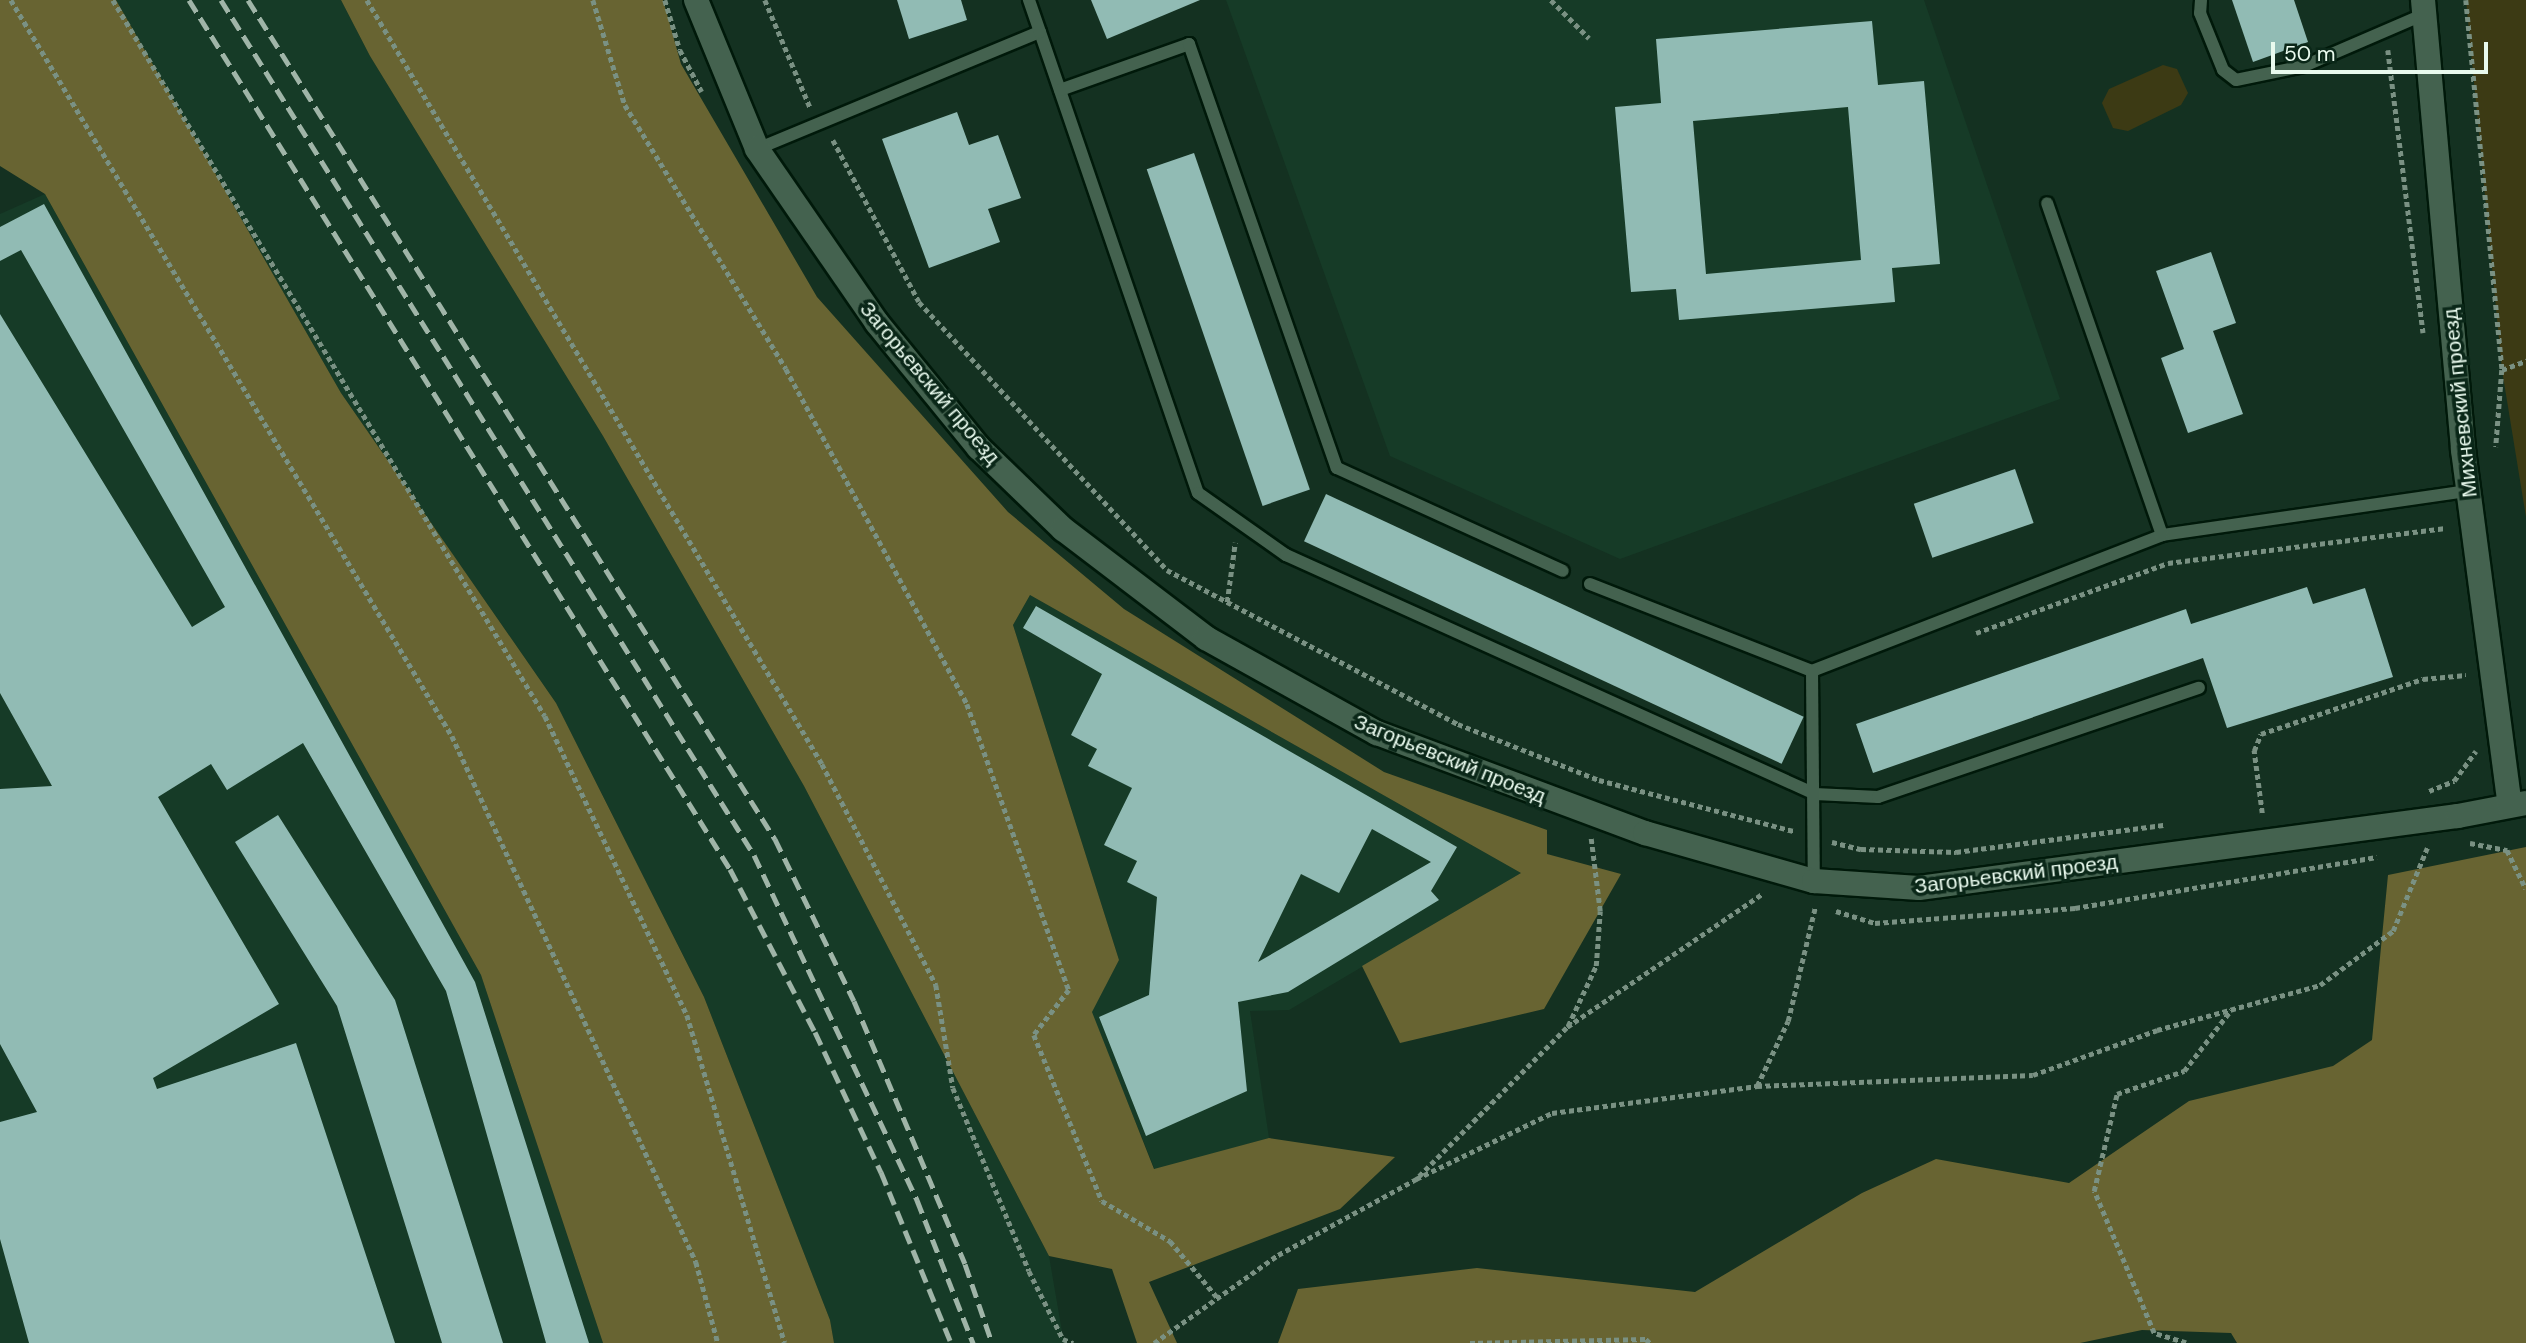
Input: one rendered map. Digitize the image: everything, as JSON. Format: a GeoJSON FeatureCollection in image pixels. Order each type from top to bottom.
{"type":"FeatureCollection","features":[{"type":"Feature","properties":{"kind":"street","name":"Загорьевский проезд"},"geometry":{"type":"LineString","coordinates":[[696,0],[757,149],[877,323],[979,448],[1063,529],[1206,638],[1377,733],[1434,757],[1815,893],[1919,888],[2518,804]]}},
{"type":"Feature","properties":{"kind":"street","name":"Михневский проезд"},"geometry":{"type":"LineString","coordinates":[[2424,7],[2469,491],[2518,804]]}},
{"type":"Feature","properties":{"kind":"lane"},"geometry":{"type":"LineString","coordinates":[[1029,0],[1198,493],[1286,555],[1815,794],[1878,797],[2199,688]]}},
{"type":"Feature","properties":{"kind":"lane"},"geometry":{"type":"LineString","coordinates":[[2201,0],[2200,13],[2222,70],[2236,80],[2304,66],[2424,7]]}},
{"type":"Feature","properties":{"kind":"lane"},"geometry":{"type":"LineString","coordinates":[[757,149],[816,121],[1040,32]]}},
{"type":"Feature","properties":{"kind":"lane"},"geometry":{"type":"LineString","coordinates":[[1060,90],[1189,44],[1336,468],[1563,571]]}},
{"type":"Feature","properties":{"kind":"lane"},"geometry":{"type":"LineString","coordinates":[[2048,203],[2162,535]]}},
{"type":"Feature","properties":{"kind":"lane"},"geometry":{"type":"LineString","coordinates":[[1590,584],[1812,671],[2162,535],[2469,491]]}},
{"type":"Feature","properties":{"kind":"lane"},"geometry":{"type":"LineString","coordinates":[[1812,671],[1815,893]]}},
{"type":"Feature","properties":{"kind":"path"},"geometry":{"type":"LineString","coordinates":[[11,0],[452,736],[696,1262],[718,1343]]}},
{"type":"Feature","properties":{"kind":"path"},"geometry":{"type":"LineString","coordinates":[[113,0],[545,716],[687,1015],[785,1343]]}},
{"type":"Feature","properties":{"kind":"path"},"geometry":{"type":"LineString","coordinates":[[367,0],[822,764],[936,985],[953,1088],[1029,1271],[1063,1339],[1073,1343]]}},
{"type":"Feature","properties":{"kind":"path"},"geometry":{"type":"LineString","coordinates":[[593,0],[625,105],[786,369],[967,704],[1069,990],[1034,1035],[1102,1201],[1170,1241],[1217,1297]]}},
{"type":"Feature","properties":{"kind":"path"},"geometry":{"type":"LineString","coordinates":[[765,0],[816,121],[838,145],[919,302],[1167,570],[1458,724],[1599,780],[1861,849],[1956,852],[2169,825]]}},
{"type":"Feature","properties":{"kind":"path"},"geometry":{"type":"LineString","coordinates":[[1551,0],[1590,38]]}},
{"type":"Feature","properties":{"kind":"path"},"geometry":{"type":"LineString","coordinates":[[2466,0],[2502,370],[2496,447]]}},
{"type":"Feature","properties":{"kind":"path"},"geometry":{"type":"LineString","coordinates":[[2502,370],[2526,361]]}},
{"type":"Feature","properties":{"kind":"path"},"geometry":{"type":"LineString","coordinates":[[1227,602],[1238,521]]}},
{"type":"Feature","properties":{"kind":"path"},"geometry":{"type":"LineString","coordinates":[[1971,634],[2168,563],[2447,527]]}},
{"type":"Feature","properties":{"kind":"path"},"geometry":{"type":"LineString","coordinates":[[2262,813],[2254,751],[2261,734],[2423,679],[2466,675]]}},
{"type":"Feature","properties":{"kind":"path"},"geometry":{"type":"LineString","coordinates":[[2420,793],[2454,781]]}},
{"type":"Feature","properties":{"kind":"path"},"geometry":{"type":"LineString","coordinates":[[2249,815],[2275,811]]}},
{"type":"Feature","properties":{"kind":"path"},"geometry":{"type":"LineString","coordinates":[[1567,1027],[1596,966],[1600,911],[1590,837]]}},
{"type":"Feature","properties":{"kind":"path"},"geometry":{"type":"LineString","coordinates":[[2462,841],[2507,850],[2526,890]]}},
{"type":"Feature","properties":{"kind":"path"},"geometry":{"type":"LineString","coordinates":[[1154,1343],[1278,1255],[1416,1179],[1552,1113],[1756,1086],[2033,1076],[2157,1030],[2320,985],[2393,931],[2427,848]]}},
{"type":"Feature","properties":{"kind":"path"},"geometry":{"type":"LineString","coordinates":[[1416,1179],[1567,1027],[1766,891]]}},
{"type":"Feature","properties":{"kind":"path"},"geometry":{"type":"LineString","coordinates":[[1756,1086],[1788,1021],[1815,893]]}},
{"type":"Feature","properties":{"kind":"path"},"geometry":{"type":"LineString","coordinates":[[2186,1343],[2154,1333],[2094,1191],[2117,1094],[2184,1071],[2232,1009]]}},
{"type":"Feature","properties":{"kind":"path"},"geometry":{"type":"LineString","coordinates":[[1471,1343],[1646,1339],[1650,1343]]}},
{"type":"Feature","properties":{"kind":"shaded area"},"geometry":{"type":"Polygon","coordinates":[[[0,0],[116,0],[341,393],[556,703],[704,997],[830,1320],[834,1343],[603,1343],[481,975],[45,194],[0,166],[0,0]]]}},
{"type":"Feature","properties":{"kind":"shaded area"},"geometry":{"type":"Polygon","coordinates":[[[116,0],[341,0],[370,56],[603,436],[804,786],[1049,1256],[1064,1343],[834,1343],[830,1320],[704,997],[556,703],[341,393],[116,0]]]}},
{"type":"Feature","properties":{"kind":"shaded area"},"geometry":{"type":"Polygon","coordinates":[[[341,0],[663,0],[681,64],[817,297],[1008,512],[1124,609],[1384,772],[1547,830],[1547,854],[1621,874],[1544,1009],[1400,1043],[1362,966],[1521,873],[1030,595],[1013,625],[1119,960],[1092,1012],[1154,1169],[1269,1138],[1395,1157],[1340,1209],[1149,1282],[1177,1343],[1137,1343],[1112,1269],[1049,1256],[804,786],[603,436],[370,56],[341,0]]]}},
{"type":"Feature","properties":{"kind":"shaded area"},"geometry":{"type":"Polygon","coordinates":[[[1226,0],[1924,0],[2060,399],[1620,559],[1390,456],[1226,0]]]}},
{"type":"Feature","properties":{"kind":"shaded area"},"geometry":{"type":"Polygon","coordinates":[[[2466,0],[2526,0],[2526,517],[2502,370],[2466,0]]]}},
{"type":"Feature","properties":{"kind":"shaded area"},"geometry":{"type":"Polygon","coordinates":[[[2163,65],[2177,69],[2188,93],[2181,105],[2128,131],[2113,128],[2102,103],[2109,89],[2163,65]]]}},
{"type":"Feature","properties":{"kind":"shaded area"},"geometry":{"type":"Polygon","coordinates":[[[45,194],[481,975],[603,1343],[0,1343],[0,214],[45,194]]]}},
{"type":"Feature","properties":{"kind":"shaded area"},"geometry":{"type":"Polygon","coordinates":[[[1030,595],[1521,873],[1289,1010],[1250,1011],[1269,1138],[1155,1170],[1091,1012],[1119,960],[1013,625],[1030,595]]]}},
{"type":"Feature","properties":{"kind":"shaded area"},"geometry":{"type":"Polygon","coordinates":[[[2526,847],[2526,1343],[2237,1343],[2231,1333],[2142,1330],[2080,1343],[1278,1343],[1298,1289],[1477,1268],[1695,1292],[1862,1193],[1936,1159],[2069,1183],[2189,1101],[2333,1066],[2372,1040],[2388,875],[2526,847]]]}},
{"type":"Feature","properties":{"kind":"building"},"geometry":{"type":"Polygon","coordinates":[[[897,0],[961,0],[967,20],[909,39],[897,0]]]}},
{"type":"Feature","properties":{"kind":"building"},"geometry":{"type":"Polygon","coordinates":[[[1091,0],[1200,0],[1107,39],[1091,0]]]}},
{"type":"Feature","properties":{"kind":"building"},"geometry":{"type":"Polygon","coordinates":[[[2232,0],[2294,0],[2308,42],[2253,62],[2232,0]]]}},
{"type":"Feature","properties":{"kind":"building"},"geometry":{"type":"Polygon","coordinates":[[[1872,21],[1878,85],[1924,81],[1940,264],[1892,268],[1895,302],[1679,320],[1676,289],[1631,292],[1615,107],[1661,103],[1656,39],[1872,21]],[[1848,107],[1693,121],[1706,274],[1861,260],[1848,107]]]}},
{"type":"Feature","properties":{"kind":"building"},"geometry":{"type":"Polygon","coordinates":[[[957,112],[969,145],[998,135],[1021,198],[988,209],[1000,242],[929,268],[882,139],[957,112]]]}},
{"type":"Feature","properties":{"kind":"building"},"geometry":{"type":"Polygon","coordinates":[[[1194,153],[1310,490],[1263,506],[1147,169],[1194,153]]]}},
{"type":"Feature","properties":{"kind":"building"},"geometry":{"type":"Polygon","coordinates":[[[44,204],[475,982],[589,1343],[546,1343],[446,991],[303,743],[227,790],[211,764],[158,797],[279,1004],[153,1078],[157,1089],[296,1043],[395,1343],[29,1343],[0,1239],[0,1122],[37,1112],[0,1044],[0,789],[52,786],[0,693],[0,314],[192,627],[225,607],[21,250],[0,261],[0,227],[44,204]]]}},
{"type":"Feature","properties":{"kind":"building"},"geometry":{"type":"Polygon","coordinates":[[[2211,252],[2236,323],[2213,331],[2243,414],[2188,433],[2161,358],[2184,349],[2156,271],[2211,252]]]}},
{"type":"Feature","properties":{"kind":"building"},"geometry":{"type":"Polygon","coordinates":[[[2015,469],[2034,523],[1932,558],[1914,504],[2015,469]]]}},
{"type":"Feature","properties":{"kind":"building"},"geometry":{"type":"Polygon","coordinates":[[[1326,494],[1804,717],[1782,764],[1304,541],[1326,494]]]}},
{"type":"Feature","properties":{"kind":"building"},"geometry":{"type":"Polygon","coordinates":[[[2307,587],[2313,604],[2365,588],[2393,677],[2227,728],[2203,658],[1873,773],[1856,724],[2186,609],[2191,624],[2307,587]]]}},
{"type":"Feature","properties":{"kind":"building"},"geometry":{"type":"Polygon","coordinates":[[[1036,606],[1457,847],[1431,891],[1439,900],[1288,992],[1238,1002],[1247,1091],[1146,1136],[1099,1017],[1149,995],[1157,897],[1127,882],[1137,861],[1104,845],[1132,788],[1088,766],[1097,749],[1071,735],[1102,674],[1023,628],[1036,606]],[[1372,829],[1339,893],[1301,874],[1258,962],[1431,862],[1372,829]]]}},
{"type":"Feature","properties":{"kind":"building"},"geometry":{"type":"Polygon","coordinates":[[[278,815],[395,1000],[503,1343],[442,1343],[337,1006],[235,842],[278,815]]]}},
{"type":"Feature","properties":{"kind":"railway"},"geometry":{"type":"LineString","coordinates":[[189,0],[730,869],[815,1032],[881,1172],[951,1343]]}},
{"type":"Feature","properties":{"kind":"railway"},"geometry":{"type":"LineString","coordinates":[[221,0],[754,855],[917,1200],[973,1343]]}},
{"type":"Feature","properties":{"kind":"railway"},"geometry":{"type":"LineString","coordinates":[[248,0],[775,839],[854,1001],[965,1264],[992,1343]]}}]}
